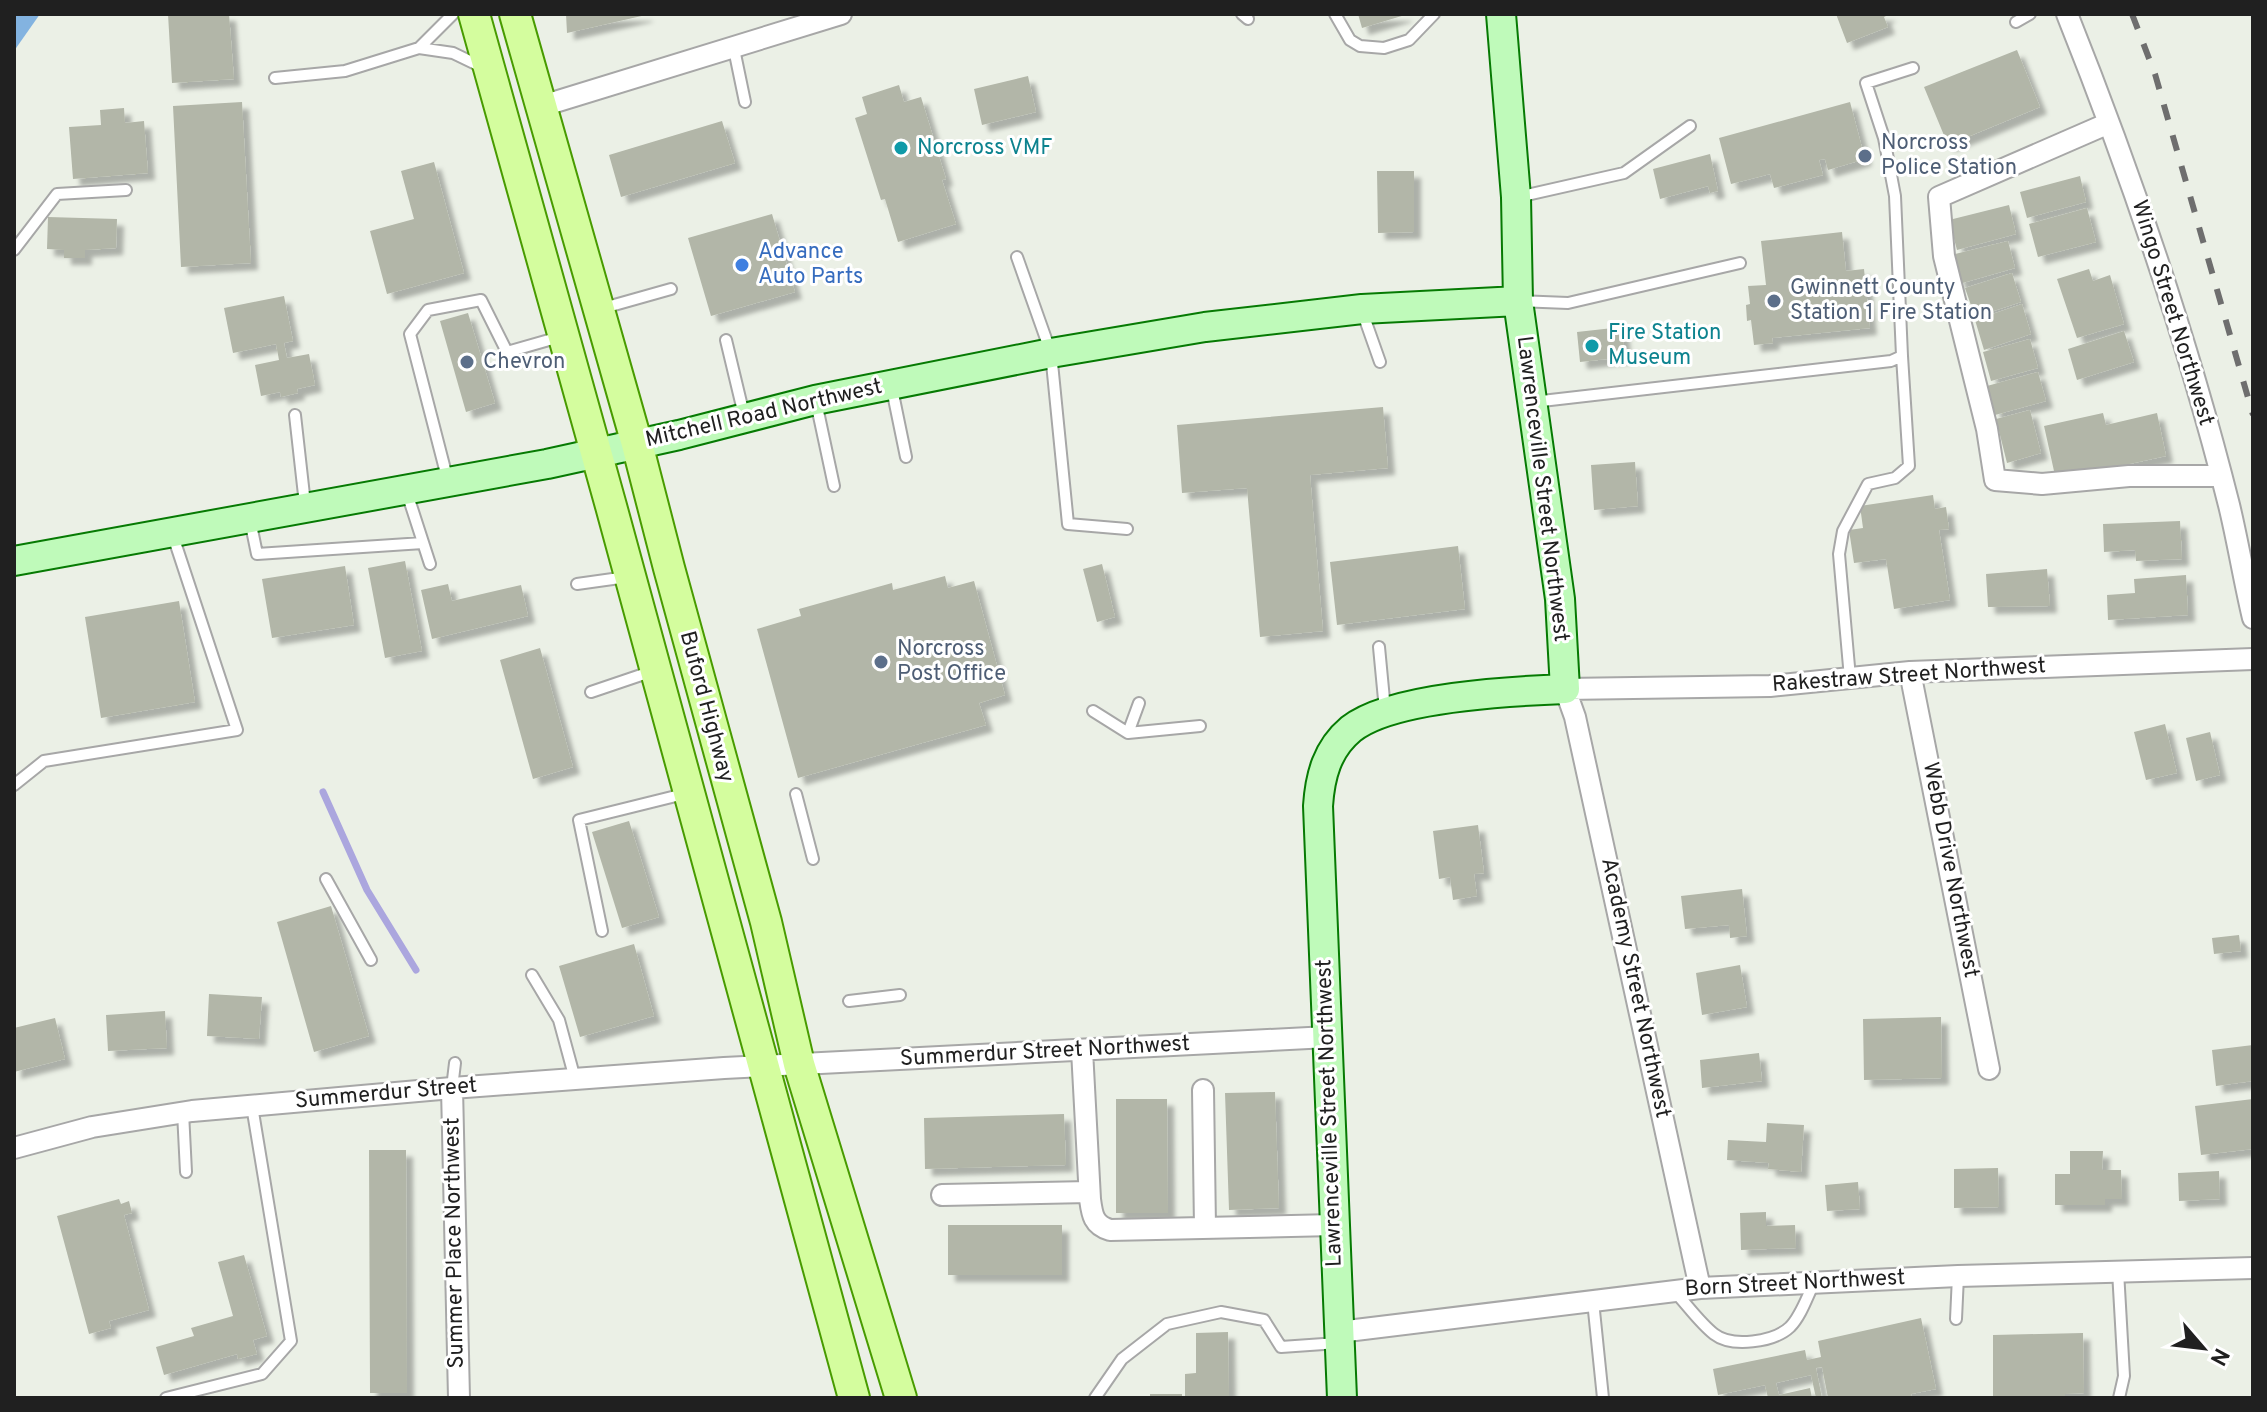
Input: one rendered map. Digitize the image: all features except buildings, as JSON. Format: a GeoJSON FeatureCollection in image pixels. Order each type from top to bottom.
{"type":"FeatureCollection","features":[{"type":"Feature","properties":{"kind":"main road","name":"Buford Highway"},"geometry":{"type":"LineString","coordinates":[[474,14],[565,336],[854,1398]]}},
{"type":"Feature","properties":{"kind":"main road","name":"Buford Highway"},"geometry":{"type":"LineString","coordinates":[[515,14],[637,444],[766,922],[799,1064],[901,1398]]}},
{"type":"Feature","properties":{"kind":"street"},"geometry":{"type":"LineString","coordinates":[[542,106],[841,14]]}},
{"type":"Feature","properties":{"kind":"street","name":"Lawrenceville Street Northwest"},"geometry":{"type":"LineString","coordinates":[[1342,1398],[1319,788],[1331,753],[1345,735],[1385,712],[1497,692],[1565,689],[1560,599],[1518,301],[1516,197],[1501,14]]}},
{"type":"Feature","properties":{"kind":"street","name":"Wingo Street Northwest"},"geometry":{"type":"LineString","coordinates":[[2067,14],[2088,85],[2109,123],[2145,223],[2221,476],[2253,618]]}},
{"type":"Feature","properties":{"kind":"street"},"geometry":{"type":"LineString","coordinates":[[2109,123],[1939,197],[1944,256],[1987,429],[1995,480],[2042,484],[2129,476],[2221,476]]}},
{"type":"Feature","properties":{"kind":"street","name":"Mitchell Road Northwest"},"geometry":{"type":"LineString","coordinates":[[14,561],[547,464],[815,400],[1051,353],[1205,327],[1362,309],[1518,301]]}},
{"type":"Feature","properties":{"kind":"street","name":"Rakestraw Street Northwest"},"geometry":{"type":"LineString","coordinates":[[1565,689],[1770,686],[1910,672],[2253,659]]}},
{"type":"Feature","properties":{"kind":"street","name":"Webb Drive Northwest"},"geometry":{"type":"LineString","coordinates":[[1910,672],[1989,1069]]}},
{"type":"Feature","properties":{"kind":"street","name":"Academy Street Northwest"},"geometry":{"type":"LineString","coordinates":[[1565,689],[1575,717],[1700,1288]]}},
{"type":"Feature","properties":{"kind":"street","name":"Summerdur Street Northwest"},"geometry":{"type":"LineString","coordinates":[[762,1066],[1328,1037]]}},
{"type":"Feature","properties":{"kind":"street"},"geometry":{"type":"LineString","coordinates":[[1082,1050],[1089,1192],[1095,1221],[1101,1228],[1334,1225]]}},
{"type":"Feature","properties":{"kind":"street","name":"Summerdur Street"},"geometry":{"type":"LineString","coordinates":[[14,1148],[92,1127],[183,1112],[452,1088],[762,1066]]}},
{"type":"Feature","properties":{"kind":"street","name":"Summer Place Northwest"},"geometry":{"type":"LineString","coordinates":[[452,1088],[459,1398]]}},
{"type":"Feature","properties":{"kind":"street"},"geometry":{"type":"LineString","coordinates":[[1203,1090],[1205,1227]]}},
{"type":"Feature","properties":{"kind":"street"},"geometry":{"type":"LineString","coordinates":[[942,1195],[1089,1192]]}},
{"type":"Feature","properties":{"kind":"street","name":"Born Street Northwest"},"geometry":{"type":"LineString","coordinates":[[1339,1338],[1700,1288],[1958,1276],[2253,1268]]}},
{"type":"Feature","properties":{"kind":"lane"},"geometry":{"type":"LineString","coordinates":[[419,48],[453,14]]}},
{"type":"Feature","properties":{"kind":"lane"},"geometry":{"type":"LineString","coordinates":[[1335,14],[1344,34],[1360,46],[1384,48],[1409,40],[1434,14]]}},
{"type":"Feature","properties":{"kind":"lane"},"geometry":{"type":"LineString","coordinates":[[2016,22],[2030,14]]}},
{"type":"Feature","properties":{"kind":"lane"},"geometry":{"type":"LineString","coordinates":[[275,78],[345,71],[419,48],[453,53],[488,70]]}},
{"type":"Feature","properties":{"kind":"lane"},"geometry":{"type":"LineString","coordinates":[[734,49],[745,102]]}},
{"type":"Feature","properties":{"kind":"lane"},"geometry":{"type":"LineString","coordinates":[[1850,678],[1839,554],[1843,531],[1868,484],[1895,478],[1909,466],[1895,196],[1884,138],[1866,83],[1913,68]]}},
{"type":"Feature","properties":{"kind":"lane"},"geometry":{"type":"LineString","coordinates":[[1516,197],[1624,173],[1690,126]]}},
{"type":"Feature","properties":{"kind":"lane"},"geometry":{"type":"LineString","coordinates":[[14,250],[57,194],[126,190]]}},
{"type":"Feature","properties":{"kind":"lane"},"geometry":{"type":"LineString","coordinates":[[1017,257],[1051,353],[1068,524],[1127,529]]}},
{"type":"Feature","properties":{"kind":"lane"},"geometry":{"type":"LineString","coordinates":[[1518,301],[1568,303],[1740,263]]}},
{"type":"Feature","properties":{"kind":"lane"},"geometry":{"type":"LineString","coordinates":[[599,309],[671,289]]}},
{"type":"Feature","properties":{"kind":"lane"},"geometry":{"type":"LineString","coordinates":[[448,482],[410,334],[428,310],[481,300],[507,352],[565,336]]}},
{"type":"Feature","properties":{"kind":"lane"},"geometry":{"type":"LineString","coordinates":[[1362,309],[1380,362]]}},
{"type":"Feature","properties":{"kind":"lane"},"geometry":{"type":"LineString","coordinates":[[726,340],[745,417]]}},
{"type":"Feature","properties":{"kind":"lane"},"geometry":{"type":"LineString","coordinates":[[1531,403],[1891,361],[1902,356]]}},
{"type":"Feature","properties":{"kind":"lane"},"geometry":{"type":"LineString","coordinates":[[891,384],[906,457]]}},
{"type":"Feature","properties":{"kind":"lane"},"geometry":{"type":"LineString","coordinates":[[815,400],[834,486]]}},
{"type":"Feature","properties":{"kind":"lane"},"geometry":{"type":"LineString","coordinates":[[295,415],[305,508]]}},
{"type":"Feature","properties":{"kind":"lane"},"geometry":{"type":"LineString","coordinates":[[406,490],[430,564]]}},
{"type":"Feature","properties":{"kind":"lane"},"geometry":{"type":"LineString","coordinates":[[250,518],[257,554],[423,543]]}},
{"type":"Feature","properties":{"kind":"lane"},"geometry":{"type":"LineString","coordinates":[[14,785],[44,761],[237,730],[172,533]]}},
{"type":"Feature","properties":{"kind":"lane"},"geometry":{"type":"LineString","coordinates":[[577,584],[629,576]]}},
{"type":"Feature","properties":{"kind":"lane"},"geometry":{"type":"LineString","coordinates":[[1379,647],[1385,712]]}},
{"type":"Feature","properties":{"kind":"lane"},"geometry":{"type":"LineString","coordinates":[[591,692],[654,670]]}},
{"type":"Feature","properties":{"kind":"lane"},"geometry":{"type":"LineString","coordinates":[[1128,733],[1139,703]]}},
{"type":"Feature","properties":{"kind":"lane"},"geometry":{"type":"LineString","coordinates":[[1093,711],[1128,733],[1200,726]]}},
{"type":"Feature","properties":{"kind":"lane"},"geometry":{"type":"LineString","coordinates":[[602,931],[579,820],[688,793]]}},
{"type":"Feature","properties":{"kind":"lane"},"geometry":{"type":"LineString","coordinates":[[796,794],[813,859]]}},
{"type":"Feature","properties":{"kind":"lane"},"geometry":{"type":"LineString","coordinates":[[326,879],[371,960]]}},
{"type":"Feature","properties":{"kind":"lane"},"geometry":{"type":"LineString","coordinates":[[532,975],[559,1020],[575,1079]]}},
{"type":"Feature","properties":{"kind":"lane"},"geometry":{"type":"LineString","coordinates":[[849,1001],[900,995]]}},
{"type":"Feature","properties":{"kind":"lane"},"geometry":{"type":"LineString","coordinates":[[452,1088],[455,1063]]}},
{"type":"Feature","properties":{"kind":"lane"},"geometry":{"type":"LineString","coordinates":[[166,1398],[262,1374],[291,1341],[252,1106]]}},
{"type":"Feature","properties":{"kind":"lane"},"geometry":{"type":"LineString","coordinates":[[183,1112],[186,1172]]}},
{"type":"Feature","properties":{"kind":"lane"},"geometry":{"type":"LineString","coordinates":[[2118,1271],[2124,1376],[2119,1398]]}},
{"type":"Feature","properties":{"kind":"lane"},"geometry":{"type":"LineString","coordinates":[[1956,1319],[1958,1276]]}},
{"type":"Feature","properties":{"kind":"lane"},"geometry":{"type":"LineString","coordinates":[[1675,1291],[1712,1333],[1723,1341],[1740,1344],[1780,1334],[1792,1325],[1814,1282]]}},
{"type":"Feature","properties":{"kind":"lane"},"geometry":{"type":"LineString","coordinates":[[1593,1301],[1603,1398]]}},
{"type":"Feature","properties":{"kind":"lane"},"geometry":{"type":"LineString","coordinates":[[1095,1398],[1122,1359],[1167,1324],[1221,1312],[1264,1320],[1281,1347],[1339,1338]]}},
{"type":"Feature","properties":{"kind":"shaded area"},"geometry":{"type":"Polygon","coordinates":[[[14,14],[40,14],[14,51],[14,14]]]}},
{"type":"Feature","properties":{"kind":"waterway"},"geometry":{"type":"LineString","coordinates":[[323,792],[367,890],[416,970]]}},
{"type":"Feature","properties":{"kind":"railway"},"geometry":{"type":"LineString","coordinates":[[2132,14],[2155,74],[2253,415]]}},
{"type":"Feature","properties":{"kind":"place","name":"Norcross VMF"},"geometry":{"type":"Point","coordinates":[901,148]}},
{"type":"Feature","properties":{"kind":"place","name":"Norcross Police Station"},"geometry":{"type":"Point","coordinates":[1865,156]}},
{"type":"Feature","properties":{"kind":"place","name":"Advance Auto Parts"},"geometry":{"type":"Point","coordinates":[742,265]}},
{"type":"Feature","properties":{"kind":"place","name":"Gwinnett County Station 1 Fire Station"},"geometry":{"type":"Point","coordinates":[1774,301]}},
{"type":"Feature","properties":{"kind":"place","name":"Fire Station Museum"},"geometry":{"type":"Point","coordinates":[1592,346]}},
{"type":"Feature","properties":{"kind":"place","name":"Chevron"},"geometry":{"type":"Point","coordinates":[467,362]}},
{"type":"Feature","properties":{"kind":"place","name":"Norcross Post Office"},"geometry":{"type":"Point","coordinates":[881,662]}}]}
